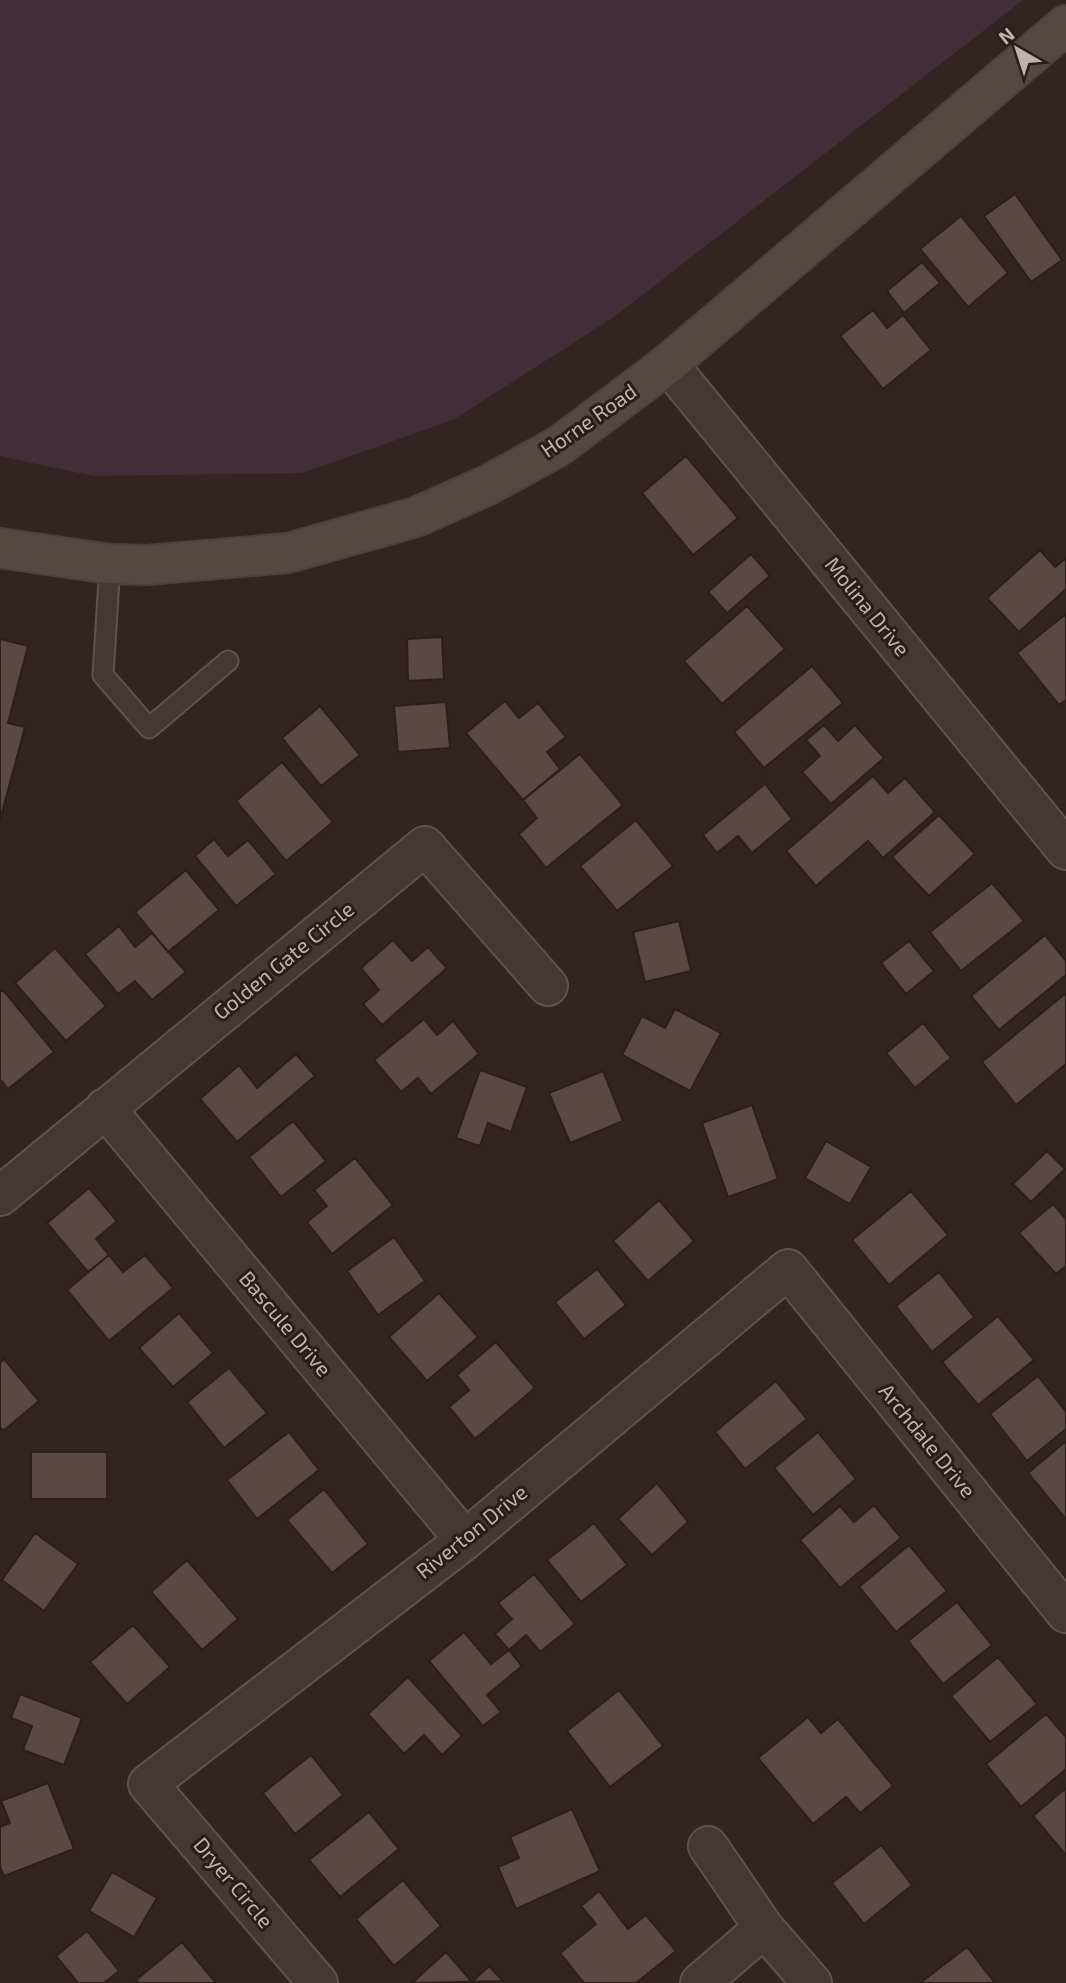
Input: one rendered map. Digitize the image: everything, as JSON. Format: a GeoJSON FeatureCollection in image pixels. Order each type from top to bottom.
{"type":"FeatureCollection","features":[{"type":"Feature","properties":{"kind":"main road","name":"Horne Road"},"geometry":{"type":"LineString","coordinates":[[0,548],[110,564],[147,565],[288,553],[416,517],[486,486],[559,446],[668,364],[1066,25]]}},
{"type":"Feature","properties":{"kind":"street","name":"Molina Drive"},"geometry":{"type":"LineString","coordinates":[[668,364],[1066,850]]}},
{"type":"Feature","properties":{"kind":"street","name":"Golden Gate Circle"},"geometry":{"type":"LineString","coordinates":[[0,1196],[425,846],[548,986]]}},
{"type":"Feature","properties":{"kind":"street","name":"Bascule Drive"},"geometry":{"type":"LineString","coordinates":[[105,1108],[465,1539]]}},
{"type":"Feature","properties":{"kind":"street","name":"Riverton Drive"},"geometry":{"type":"LineString","coordinates":[[148,1784],[465,1539],[788,1269]]}},
{"type":"Feature","properties":{"kind":"street","name":"Archdale Drive"},"geometry":{"type":"LineString","coordinates":[[788,1269],[1066,1613]]}},
{"type":"Feature","properties":{"kind":"street","name":"Dryer Circle"},"geometry":{"type":"LineString","coordinates":[[148,1784],[318,1983]]}},
{"type":"Feature","properties":{"kind":"street"},"geometry":{"type":"LineString","coordinates":[[708,1846],[764,1928],[812,1983]]}},
{"type":"Feature","properties":{"kind":"street"},"geometry":{"type":"LineString","coordinates":[[700,1983],[764,1928]]}},
{"type":"Feature","properties":{"kind":"lane"},"geometry":{"type":"LineString","coordinates":[[110,564],[103,675],[149,728],[228,661]]}},
{"type":"Feature","properties":{"kind":"shaded area"},"geometry":{"type":"Polygon","coordinates":[[[0,0],[1023,0],[614,317],[453,420],[302,473],[93,476],[0,456],[0,0]]]}},
{"type":"Feature","properties":{"kind":"building"},"geometry":{"type":"Polygon","coordinates":[[[1015,194],[1062,260],[1031,282],[984,216],[1015,194]]]}},
{"type":"Feature","properties":{"kind":"building"},"geometry":{"type":"Polygon","coordinates":[[[961,216],[1008,273],[968,307],[920,249],[961,216]]]}},
{"type":"Feature","properties":{"kind":"building"},"geometry":{"type":"Polygon","coordinates":[[[922,262],[940,283],[904,313],[887,291],[922,262]]]}},
{"type":"Feature","properties":{"kind":"building"},"geometry":{"type":"Polygon","coordinates":[[[873,310],[887,328],[903,315],[931,350],[883,389],[840,336],[873,310]]]}},
{"type":"Feature","properties":{"kind":"building"},"geometry":{"type":"Polygon","coordinates":[[[686,456],[738,518],[693,555],[642,493],[686,456]]]}},
{"type":"Feature","properties":{"kind":"building"},"geometry":{"type":"Polygon","coordinates":[[[1040,550],[1055,567],[1066,558],[1066,589],[1019,632],[987,598],[1040,550]]]}},
{"type":"Feature","properties":{"kind":"building"},"geometry":{"type":"Polygon","coordinates":[[[751,554],[770,576],[727,613],[708,592],[751,554]]]}},
{"type":"Feature","properties":{"kind":"building"},"geometry":{"type":"Polygon","coordinates":[[[747,606],[785,649],[722,704],[684,661],[747,606]]]}},
{"type":"Feature","properties":{"kind":"building"},"geometry":{"type":"Polygon","coordinates":[[[1066,614],[1066,700],[1059,705],[1017,653],[1066,614]]]}},
{"type":"Feature","properties":{"kind":"building"},"geometry":{"type":"Polygon","coordinates":[[[442,637],[444,679],[408,681],[407,639],[442,637]]]}},
{"type":"Feature","properties":{"kind":"building"},"geometry":{"type":"Polygon","coordinates":[[[0,639],[28,646],[8,723],[25,727],[0,820],[0,639]]]}},
{"type":"Feature","properties":{"kind":"building"},"geometry":{"type":"Polygon","coordinates":[[[812,666],[843,703],[764,768],[734,732],[812,666]]]}},
{"type":"Feature","properties":{"kind":"building"},"geometry":{"type":"Polygon","coordinates":[[[505,701],[519,718],[538,703],[566,737],[547,752],[560,769],[523,800],[466,733],[505,701]]]}},
{"type":"Feature","properties":{"kind":"building"},"geometry":{"type":"Polygon","coordinates":[[[446,702],[450,748],[398,752],[394,706],[446,702]]]}},
{"type":"Feature","properties":{"kind":"building"},"geometry":{"type":"Polygon","coordinates":[[[320,706],[360,755],[321,786],[282,738],[320,706]]]}},
{"type":"Feature","properties":{"kind":"building"},"geometry":{"type":"Polygon","coordinates":[[[824,725],[838,741],[855,725],[884,758],[831,804],[802,772],[820,756],[806,740],[824,725]]]}},
{"type":"Feature","properties":{"kind":"building"},"geometry":{"type":"Polygon","coordinates":[[[580,754],[623,805],[546,868],[519,834],[537,818],[523,800],[580,754]]]}},
{"type":"Feature","properties":{"kind":"building"},"geometry":{"type":"Polygon","coordinates":[[[282,762],[333,822],[286,861],[236,801],[282,762]]]}},
{"type":"Feature","properties":{"kind":"building"},"geometry":{"type":"Polygon","coordinates":[[[873,776],[888,793],[905,778],[935,812],[883,858],[868,841],[816,886],[786,851],[873,776]]]}},
{"type":"Feature","properties":{"kind":"building"},"geometry":{"type":"Polygon","coordinates":[[[765,784],[792,819],[752,853],[738,836],[717,853],[703,835],[765,784]]]}},
{"type":"Feature","properties":{"kind":"building"},"geometry":{"type":"Polygon","coordinates":[[[939,815],[975,854],[929,896],[892,857],[939,815]]]}},
{"type":"Feature","properties":{"kind":"building"},"geometry":{"type":"Polygon","coordinates":[[[636,820],[673,866],[617,911],[580,866],[636,820]]]}},
{"type":"Feature","properties":{"kind":"building"},"geometry":{"type":"Polygon","coordinates":[[[214,839],[228,856],[248,840],[276,874],[236,906],[195,856],[214,839]]]}},
{"type":"Feature","properties":{"kind":"building"},"geometry":{"type":"Polygon","coordinates":[[[186,870],[219,910],[168,952],[135,912],[186,870]]]}},
{"type":"Feature","properties":{"kind":"building"},"geometry":{"type":"Polygon","coordinates":[[[992,883],[1024,921],[961,971],[930,932],[992,883]]]}},
{"type":"Feature","properties":{"kind":"building"},"geometry":{"type":"Polygon","coordinates":[[[679,921],[691,971],[645,982],[633,932],[679,921]]]}},
{"type":"Feature","properties":{"kind":"building"},"geometry":{"type":"Polygon","coordinates":[[[119,926],[135,947],[152,933],[186,972],[152,1000],[135,981],[118,994],[85,954],[119,926]]]}},
{"type":"Feature","properties":{"kind":"building"},"geometry":{"type":"Polygon","coordinates":[[[1045,935],[1066,961],[1066,975],[999,1030],[971,996],[1045,935]]]}},
{"type":"Feature","properties":{"kind":"building"},"geometry":{"type":"Polygon","coordinates":[[[393,940],[412,961],[428,947],[447,968],[382,1025],[363,1004],[379,990],[361,968],[393,940]]]}},
{"type":"Feature","properties":{"kind":"building"},"geometry":{"type":"Polygon","coordinates":[[[909,941],[934,971],[906,994],[881,963],[909,941]]]}},
{"type":"Feature","properties":{"kind":"building"},"geometry":{"type":"Polygon","coordinates":[[[55,948],[106,1006],[66,1041],[15,983],[55,948]]]}},
{"type":"Feature","properties":{"kind":"building"},"geometry":{"type":"Polygon","coordinates":[[[3,990],[54,1052],[8,1089],[0,1079],[0,992],[3,990]]]}},
{"type":"Feature","properties":{"kind":"building"},"geometry":{"type":"Polygon","coordinates":[[[1066,993],[1066,1064],[1016,1105],[982,1062],[1066,993]]]}},
{"type":"Feature","properties":{"kind":"building"},"geometry":{"type":"Polygon","coordinates":[[[675,1009],[721,1033],[690,1091],[622,1055],[642,1016],[665,1028],[675,1009]]]}},
{"type":"Feature","properties":{"kind":"building"},"geometry":{"type":"Polygon","coordinates":[[[424,1019],[437,1035],[453,1021],[479,1054],[431,1094],[418,1078],[401,1092],[374,1060],[424,1019]]]}},
{"type":"Feature","properties":{"kind":"building"},"geometry":{"type":"Polygon","coordinates":[[[923,1023],[951,1058],[915,1088],[886,1053],[923,1023]]]}},
{"type":"Feature","properties":{"kind":"building"},"geometry":{"type":"Polygon","coordinates":[[[296,1054],[315,1076],[237,1142],[200,1099],[239,1065],[257,1088],[296,1054]]]}},
{"type":"Feature","properties":{"kind":"building"},"geometry":{"type":"Polygon","coordinates":[[[480,1070],[527,1087],[511,1132],[488,1123],[480,1146],[456,1138],[480,1070]]]}},
{"type":"Feature","properties":{"kind":"building"},"geometry":{"type":"Polygon","coordinates":[[[603,1071],[623,1121],[570,1143],[549,1093],[603,1071]]]}},
{"type":"Feature","properties":{"kind":"building"},"geometry":{"type":"Polygon","coordinates":[[[752,1105],[778,1179],[728,1197],[702,1123],[752,1105]]]}},
{"type":"Feature","properties":{"kind":"building"},"geometry":{"type":"Polygon","coordinates":[[[293,1121],[326,1161],[281,1197],[249,1157],[293,1121]]]}},
{"type":"Feature","properties":{"kind":"building"},"geometry":{"type":"Polygon","coordinates":[[[826,1141],[871,1167],[850,1204],[805,1178],[826,1141]]]}},
{"type":"Feature","properties":{"kind":"building"},"geometry":{"type":"Polygon","coordinates":[[[1047,1151],[1065,1169],[1031,1202],[1013,1184],[1047,1151]]]}},
{"type":"Feature","properties":{"kind":"building"},"geometry":{"type":"Polygon","coordinates":[[[355,1158],[393,1205],[332,1254],[307,1222],[327,1206],[314,1190],[355,1158]]]}},
{"type":"Feature","properties":{"kind":"building"},"geometry":{"type":"Polygon","coordinates":[[[89,1188],[117,1221],[96,1239],[109,1255],[88,1272],[47,1223],[89,1188]]]}},
{"type":"Feature","properties":{"kind":"building"},"geometry":{"type":"Polygon","coordinates":[[[911,1191],[948,1235],[889,1285],[852,1240],[911,1191]]]}},
{"type":"Feature","properties":{"kind":"building"},"geometry":{"type":"Polygon","coordinates":[[[659,1200],[694,1241],[648,1281],[613,1241],[659,1200]]]}},
{"type":"Feature","properties":{"kind":"building"},"geometry":{"type":"Polygon","coordinates":[[[1053,1204],[1066,1219],[1066,1266],[1056,1274],[1019,1233],[1053,1204]]]}},
{"type":"Feature","properties":{"kind":"building"},"geometry":{"type":"Polygon","coordinates":[[[394,1237],[425,1281],[378,1315],[347,1271],[394,1237]]]}},
{"type":"Feature","properties":{"kind":"building"},"geometry":{"type":"Polygon","coordinates":[[[109,1255],[123,1272],[145,1255],[173,1288],[109,1341],[67,1290],[109,1255]]]}},
{"type":"Feature","properties":{"kind":"building"},"geometry":{"type":"Polygon","coordinates":[[[597,1269],[626,1305],[584,1339],[555,1302],[597,1269]]]}},
{"type":"Feature","properties":{"kind":"building"},"geometry":{"type":"Polygon","coordinates":[[[939,1272],[974,1317],[932,1352],[896,1306],[939,1272]]]}},
{"type":"Feature","properties":{"kind":"building"},"geometry":{"type":"Polygon","coordinates":[[[439,1293],[478,1337],[427,1381],[389,1337],[439,1293]]]}},
{"type":"Feature","properties":{"kind":"building"},"geometry":{"type":"Polygon","coordinates":[[[179,1313],[213,1353],[173,1387],[139,1348],[179,1313]]]}},
{"type":"Feature","properties":{"kind":"building"},"geometry":{"type":"Polygon","coordinates":[[[998,1316],[1034,1360],[978,1405],[942,1362],[998,1316]]]}},
{"type":"Feature","properties":{"kind":"building"},"geometry":{"type":"Polygon","coordinates":[[[496,1342],[535,1388],[475,1439],[449,1407],[469,1390],[457,1375],[496,1342]]]}},
{"type":"Feature","properties":{"kind":"building"},"geometry":{"type":"Polygon","coordinates":[[[4,1359],[39,1401],[3,1431],[0,1427],[0,1363],[4,1359]]]}},
{"type":"Feature","properties":{"kind":"building"},"geometry":{"type":"Polygon","coordinates":[[[229,1368],[267,1413],[224,1448],[187,1402],[229,1368]]]}},
{"type":"Feature","properties":{"kind":"building"},"geometry":{"type":"Polygon","coordinates":[[[1038,1376],[1066,1412],[1066,1429],[1027,1461],[990,1414],[1038,1376]]]}},
{"type":"Feature","properties":{"kind":"building"},"geometry":{"type":"Polygon","coordinates":[[[776,1381],[807,1419],[745,1469],[715,1432],[776,1381]]]}},
{"type":"Feature","properties":{"kind":"building"},"geometry":{"type":"Polygon","coordinates":[[[289,1432],[319,1470],[257,1519],[227,1480],[289,1432]]]}},
{"type":"Feature","properties":{"kind":"building"},"geometry":{"type":"Polygon","coordinates":[[[818,1432],[856,1479],[813,1515],[774,1468],[818,1432]]]}},
{"type":"Feature","properties":{"kind":"building"},"geometry":{"type":"Polygon","coordinates":[[[1066,1441],[1066,1519],[1028,1473],[1066,1441]]]}},
{"type":"Feature","properties":{"kind":"building"},"geometry":{"type":"Polygon","coordinates":[[[31,1452],[107,1452],[107,1499],[31,1499],[31,1452]]]}},
{"type":"Feature","properties":{"kind":"building"},"geometry":{"type":"Polygon","coordinates":[[[657,1483],[688,1522],[652,1555],[618,1519],[657,1483]]]}},
{"type":"Feature","properties":{"kind":"building"},"geometry":{"type":"Polygon","coordinates":[[[324,1489],[368,1544],[332,1573],[287,1520],[324,1489]]]}},
{"type":"Feature","properties":{"kind":"building"},"geometry":{"type":"Polygon","coordinates":[[[874,1505],[901,1538],[840,1588],[800,1540],[840,1506],[854,1522],[874,1505]]]}},
{"type":"Feature","properties":{"kind":"building"},"geometry":{"type":"Polygon","coordinates":[[[594,1523],[627,1565],[581,1602],[547,1560],[594,1523]]]}},
{"type":"Feature","properties":{"kind":"building"},"geometry":{"type":"Polygon","coordinates":[[[35,1533],[78,1564],[44,1611],[2,1580],[35,1533]]]}},
{"type":"Feature","properties":{"kind":"building"},"geometry":{"type":"Polygon","coordinates":[[[909,1545],[947,1591],[896,1632],[859,1587],[909,1545]]]}},
{"type":"Feature","properties":{"kind":"building"},"geometry":{"type":"Polygon","coordinates":[[[187,1560],[238,1619],[202,1650],[151,1592],[187,1560]]]}},
{"type":"Feature","properties":{"kind":"building"},"geometry":{"type":"Polygon","coordinates":[[[534,1574],[575,1624],[540,1652],[526,1635],[509,1650],[495,1634],[512,1619],[498,1603],[534,1574]]]}},
{"type":"Feature","properties":{"kind":"building"},"geometry":{"type":"Polygon","coordinates":[[[957,1602],[992,1645],[943,1684],[908,1641],[957,1602]]]}},
{"type":"Feature","properties":{"kind":"building"},"geometry":{"type":"Polygon","coordinates":[[[133,1625],[170,1667],[127,1704],[90,1662],[133,1625]]]}},
{"type":"Feature","properties":{"kind":"building"},"geometry":{"type":"Polygon","coordinates":[[[464,1632],[491,1664],[509,1650],[522,1666],[487,1695],[501,1712],[483,1726],[429,1661],[464,1632]]]}},
{"type":"Feature","properties":{"kind":"building"},"geometry":{"type":"Polygon","coordinates":[[[998,1657],[1037,1704],[990,1742],[951,1696],[998,1657]]]}},
{"type":"Feature","properties":{"kind":"building"},"geometry":{"type":"Polygon","coordinates":[[[408,1677],[462,1736],[442,1755],[424,1735],[404,1754],[368,1714],[408,1677]]]}},
{"type":"Feature","properties":{"kind":"building"},"geometry":{"type":"Polygon","coordinates":[[[619,1690],[663,1746],[610,1787],[567,1731],[619,1690]]]}},
{"type":"Feature","properties":{"kind":"building"},"geometry":{"type":"Polygon","coordinates":[[[20,1694],[82,1718],[64,1765],[23,1750],[32,1726],[11,1718],[20,1694]]]}},
{"type":"Feature","properties":{"kind":"building"},"geometry":{"type":"Polygon","coordinates":[[[1046,1714],[1066,1737],[1066,1769],[1021,1807],[986,1764],[1046,1714]]]}},
{"type":"Feature","properties":{"kind":"building"},"geometry":{"type":"Polygon","coordinates":[[[808,1717],[821,1733],[838,1719],[893,1786],[860,1813],[846,1797],[813,1824],[758,1758],[808,1717]]]}},
{"type":"Feature","properties":{"kind":"building"},"geometry":{"type":"Polygon","coordinates":[[[311,1755],[343,1795],[295,1834],[263,1793],[311,1755]]]}},
{"type":"Feature","properties":{"kind":"building"},"geometry":{"type":"Polygon","coordinates":[[[48,1783],[74,1849],[4,1876],[0,1867],[0,1827],[10,1823],[1,1801],[48,1783]]]}},
{"type":"Feature","properties":{"kind":"building"},"geometry":{"type":"Polygon","coordinates":[[[1066,1788],[1066,1855],[1033,1816],[1066,1788]]]}},
{"type":"Feature","properties":{"kind":"building"},"geometry":{"type":"Polygon","coordinates":[[[572,1809],[600,1871],[516,1909],[498,1867],[519,1858],[510,1837],[572,1809]]]}},
{"type":"Feature","properties":{"kind":"building"},"geometry":{"type":"Polygon","coordinates":[[[369,1812],[399,1849],[340,1897],[309,1860],[369,1812]]]}},
{"type":"Feature","properties":{"kind":"building"},"geometry":{"type":"Polygon","coordinates":[[[881,1845],[912,1885],[864,1924],[832,1883],[881,1845]]]}},
{"type":"Feature","properties":{"kind":"building"},"geometry":{"type":"Polygon","coordinates":[[[112,1872],[157,1898],[134,1937],[89,1911],[112,1872]]]}},
{"type":"Feature","properties":{"kind":"building"},"geometry":{"type":"Polygon","coordinates":[[[403,1880],[441,1926],[394,1966],[356,1919],[403,1880]]]}},
{"type":"Feature","properties":{"kind":"building"},"geometry":{"type":"Polygon","coordinates":[[[599,1891],[628,1929],[646,1915],[676,1951],[636,1983],[584,1983],[560,1953],[596,1924],[581,1906],[599,1891]]]}},
{"type":"Feature","properties":{"kind":"building"},"geometry":{"type":"Polygon","coordinates":[[[87,1931],[119,1971],[104,1983],[78,1983],[56,1956],[87,1931]]]}},
{"type":"Feature","properties":{"kind":"building"},"geometry":{"type":"Polygon","coordinates":[[[182,1942],[216,1983],[139,1983],[136,1980],[182,1942]]]}},
{"type":"Feature","properties":{"kind":"building"},"geometry":{"type":"Polygon","coordinates":[[[967,1947],[995,1983],[920,1983],[967,1947]]]}},
{"type":"Feature","properties":{"kind":"building"},"geometry":{"type":"Polygon","coordinates":[[[446,1952],[472,1982],[412,1983],[446,1952]]]}},
{"type":"Feature","properties":{"kind":"building"},"geometry":{"type":"Polygon","coordinates":[[[489,1966],[503,1981],[472,1982],[489,1966]]]}}]}
